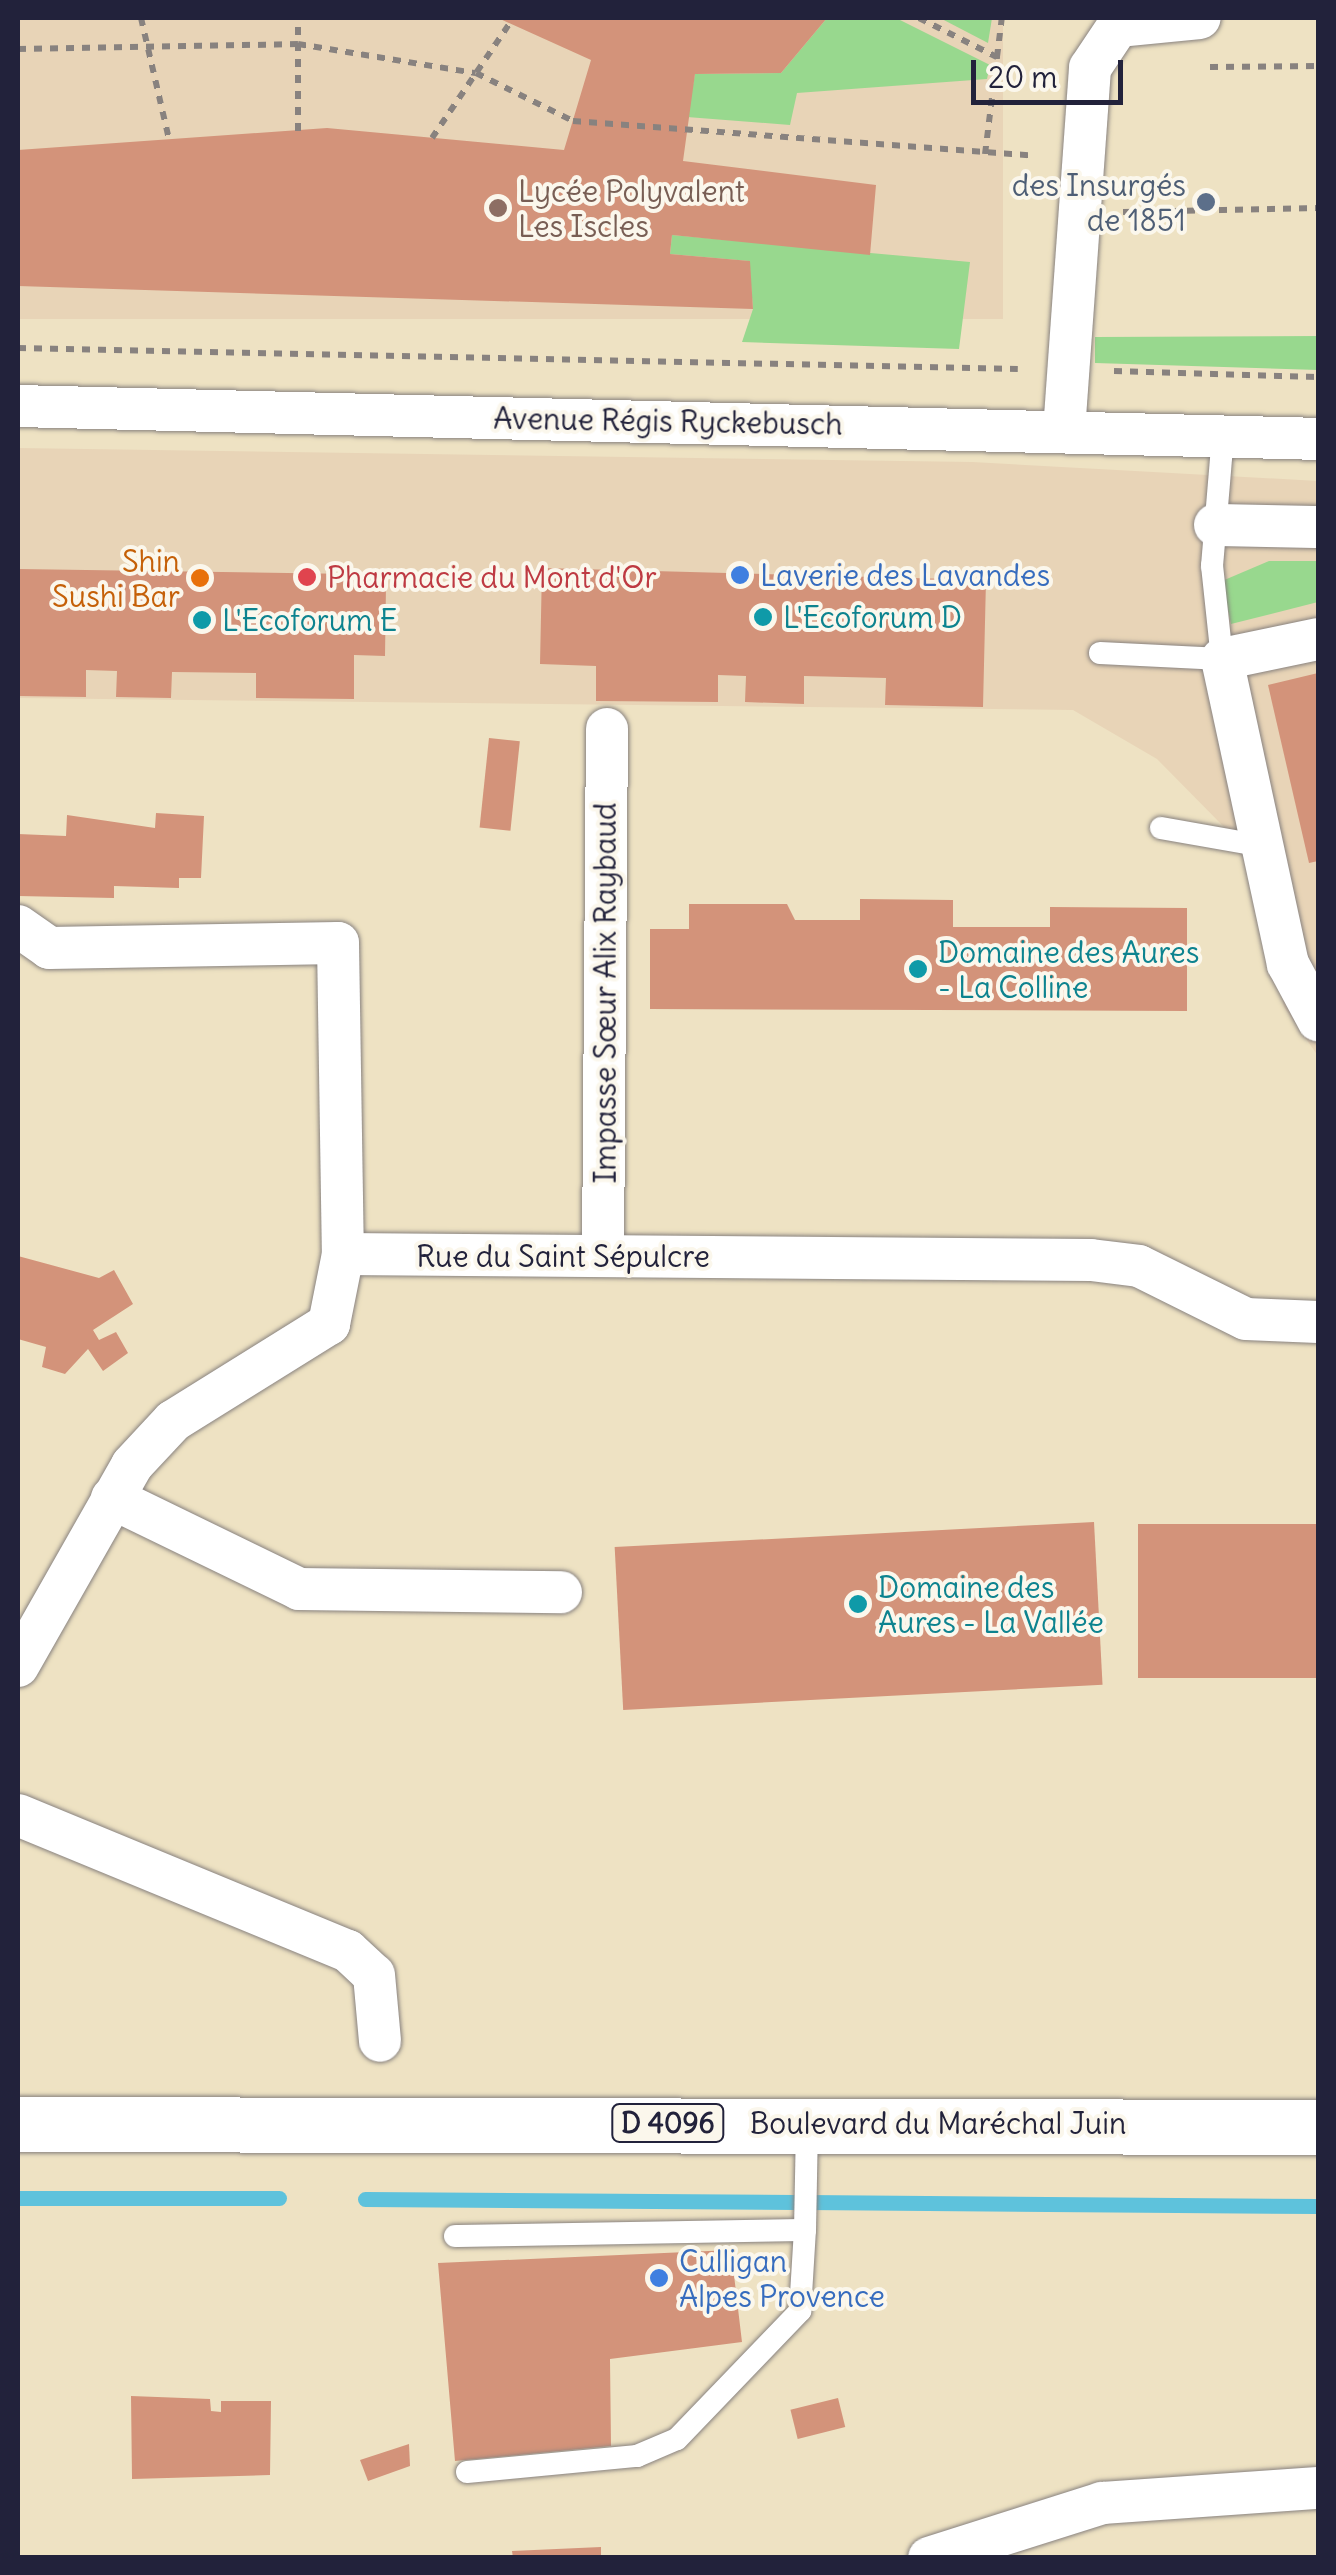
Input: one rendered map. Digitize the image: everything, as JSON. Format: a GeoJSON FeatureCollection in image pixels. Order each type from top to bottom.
{"type":"FeatureCollection","features":[{"type":"Feature","properties":{"kind":"main road","name":"Boulevard du Maréchal Juin"},"geometry":{"type":"LineString","coordinates":[[18,2124],[1318,2127]]}},
{"type":"Feature","properties":{"kind":"street"},"geometry":{"type":"LineString","coordinates":[[1064,431],[1080,213],[1098,46],[1134,20],[1200,18]]}},
{"type":"Feature","properties":{"kind":"street","name":"Avenue Régis Ryckebusch"},"geometry":{"type":"LineString","coordinates":[[18,406],[1318,439]]}},
{"type":"Feature","properties":{"kind":"street"},"geometry":{"type":"LineString","coordinates":[[1216,525],[1318,527]]}},
{"type":"Feature","properties":{"kind":"street"},"geometry":{"type":"LineString","coordinates":[[1318,639],[1222,659],[1288,964],[1318,1020]]}},
{"type":"Feature","properties":{"kind":"street","name":"Impasse Sœur Alix Raybaud"},"geometry":{"type":"LineString","coordinates":[[604,1256],[607,729]]}},
{"type":"Feature","properties":{"kind":"street"},"geometry":{"type":"LineString","coordinates":[[18,926],[49,948],[338,943],[343,1254],[329,1324],[173,1421],[112,1498],[18,1666]]}},
{"type":"Feature","properties":{"kind":"street","name":"Rue du Saint Sépulcre"},"geometry":{"type":"LineString","coordinates":[[343,1254],[1091,1260],[1139,1266],[1246,1319],[1318,1322]]}},
{"type":"Feature","properties":{"kind":"street"},"geometry":{"type":"LineString","coordinates":[[112,1498],[298,1589],[561,1592]]}},
{"type":"Feature","properties":{"kind":"street"},"geometry":{"type":"LineString","coordinates":[[18,1815],[348,1951],[374,1975],[380,2041]]}},
{"type":"Feature","properties":{"kind":"street"},"geometry":{"type":"LineString","coordinates":[[929,2558],[1102,2502],[1318,2488]]}},
{"type":"Feature","properties":{"kind":"lane"},"geometry":{"type":"LineString","coordinates":[[1100,652],[1222,659],[1216,525],[1223,436]]}},
{"type":"Feature","properties":{"kind":"lane"},"geometry":{"type":"LineString","coordinates":[[1161,828],[1264,846]]}},
{"type":"Feature","properties":{"kind":"lane"},"geometry":{"type":"LineString","coordinates":[[468,2472],[636,2456],[677,2439],[800,2311],[807,2123]]}},
{"type":"Feature","properties":{"kind":"lane"},"geometry":{"type":"LineString","coordinates":[[455,2236],[804,2230]]}},
{"type":"Feature","properties":{"kind":"path"},"geometry":{"type":"LineString","coordinates":[[141,18],[169,139]]}},
{"type":"Feature","properties":{"kind":"path"},"geometry":{"type":"LineString","coordinates":[[298,18],[298,130]]}},
{"type":"Feature","properties":{"kind":"path"},"geometry":{"type":"LineString","coordinates":[[920,18],[998,57]]}},
{"type":"Feature","properties":{"kind":"path"},"geometry":{"type":"LineString","coordinates":[[985,154],[1002,18]]}},
{"type":"Feature","properties":{"kind":"path"},"geometry":{"type":"LineString","coordinates":[[432,138],[510,23]]}},
{"type":"Feature","properties":{"kind":"path"},"geometry":{"type":"LineString","coordinates":[[18,49],[146,41],[298,44],[476,72],[572,121],[1036,156]]}},
{"type":"Feature","properties":{"kind":"path"},"geometry":{"type":"LineString","coordinates":[[1080,213],[1318,208]]}},
{"type":"Feature","properties":{"kind":"path"},"geometry":{"type":"LineString","coordinates":[[18,348],[1018,369]]}},
{"type":"Feature","properties":{"kind":"path"},"geometry":{"type":"LineString","coordinates":[[1108,371],[1318,377]]}},
{"type":"Feature","properties":{"kind":"shaded area","name":"Lycée Polyvalent Les Iscles"},"geometry":{"type":"Polygon","coordinates":[[[18,18],[1003,18],[1003,319],[18,319],[18,18]]]}},
{"type":"Feature","properties":{"kind":"shaded area"},"geometry":{"type":"Polygon","coordinates":[[[18,448],[972,462],[1318,481],[1318,1056],[1284,1007],[1257,876],[1226,829],[1157,759],[1073,710],[18,698],[18,448]]]}},
{"type":"Feature","properties":{"kind":"green space"},"geometry":{"type":"Polygon","coordinates":[[[827,18],[896,18],[990,65],[987,79],[797,93],[790,125],[687,117],[695,74],[781,73],[827,18]]]}},
{"type":"Feature","properties":{"kind":"green space"},"geometry":{"type":"Polygon","coordinates":[[[940,18],[992,18],[988,43],[940,18]]]}},
{"type":"Feature","properties":{"kind":"green space"},"geometry":{"type":"Polygon","coordinates":[[[672,235],[970,262],[959,349],[742,342],[753,309],[749,261],[670,254],[672,235]]]}},
{"type":"Feature","properties":{"kind":"green space"},"geometry":{"type":"Polygon","coordinates":[[[1318,336],[1318,370],[1095,363],[1095,337],[1318,336]]]}},
{"type":"Feature","properties":{"kind":"green space"},"geometry":{"type":"Polygon","coordinates":[[[1269,561],[1318,561],[1318,602],[1231,624],[1222,581],[1269,561]]]}},
{"type":"Feature","properties":{"kind":"building"},"geometry":{"type":"Polygon","coordinates":[[[498,18],[827,18],[781,73],[695,74],[683,161],[876,185],[870,255],[672,235],[670,254],[750,261],[753,309],[18,286],[18,150],[327,128],[564,150],[591,60],[498,18]]]}},
{"type":"Feature","properties":{"kind":"building","name":"L'Ecoforum D"},"geometry":{"type":"Polygon","coordinates":[[[542,568],[986,580],[983,707],[885,705],[886,678],[804,676],[804,704],[745,702],[746,676],[718,675],[718,702],[596,701],[596,666],[540,664],[542,568]]]}},
{"type":"Feature","properties":{"kind":"building","name":"L'Ecoforum E"},"geometry":{"type":"Polygon","coordinates":[[[18,569],[354,574],[354,584],[386,585],[385,656],[354,655],[354,699],[256,698],[256,673],[172,672],[171,698],[116,697],[117,671],[86,670],[86,697],[18,696],[18,569]]]}},
{"type":"Feature","properties":{"kind":"building"},"geometry":{"type":"Polygon","coordinates":[[[1318,673],[1318,861],[1309,863],[1268,685],[1318,673]]]}},
{"type":"Feature","properties":{"kind":"building"},"geometry":{"type":"Polygon","coordinates":[[[489,738],[520,741],[510,831],[480,828],[489,738]]]}},
{"type":"Feature","properties":{"kind":"building"},"geometry":{"type":"Polygon","coordinates":[[[156,813],[204,816],[201,878],[179,878],[179,888],[114,886],[114,898],[18,896],[18,834],[66,836],[67,815],[155,828],[156,813]]]}},
{"type":"Feature","properties":{"kind":"building","name":"Domaine des Aures - La Colline"},"geometry":{"type":"Polygon","coordinates":[[[860,899],[953,900],[953,927],[1050,927],[1050,907],[1187,908],[1187,1011],[650,1009],[650,929],[689,929],[689,904],[787,904],[795,920],[860,920],[860,899]]]}},
{"type":"Feature","properties":{"kind":"building"},"geometry":{"type":"Polygon","coordinates":[[[18,1256],[99,1278],[114,1270],[133,1304],[93,1330],[99,1340],[116,1332],[128,1353],[103,1371],[88,1349],[65,1374],[42,1367],[46,1347],[18,1339],[18,1256]]]}},
{"type":"Feature","properties":{"kind":"building","name":"Domaine des Aures - La Vallée"},"geometry":{"type":"Polygon","coordinates":[[[1094,1522],[1103,1685],[623,1710],[615,1547],[1094,1522]]]}},
{"type":"Feature","properties":{"kind":"building"},"geometry":{"type":"Polygon","coordinates":[[[1138,1524],[1318,1524],[1318,1678],[1138,1678],[1138,1524]]]}},
{"type":"Feature","properties":{"kind":"building"},"geometry":{"type":"Polygon","coordinates":[[[731,2250],[742,2342],[610,2359],[611,2446],[455,2461],[438,2263],[731,2250]]]}},
{"type":"Feature","properties":{"kind":"building"},"geometry":{"type":"Polygon","coordinates":[[[131,2396],[210,2399],[211,2411],[221,2412],[221,2401],[271,2401],[270,2475],[132,2479],[131,2396]]]}},
{"type":"Feature","properties":{"kind":"building"},"geometry":{"type":"Polygon","coordinates":[[[838,2398],[845,2427],[798,2439],[790,2410],[838,2398]]]}},
{"type":"Feature","properties":{"kind":"building"},"geometry":{"type":"Polygon","coordinates":[[[409,2444],[410,2466],[368,2481],[360,2460],[409,2444]]]}},
{"type":"Feature","properties":{"kind":"building"},"geometry":{"type":"Polygon","coordinates":[[[601,2547],[601,2558],[513,2558],[512,2551],[601,2547]]]}},
{"type":"Feature","properties":{"kind":"waterway"},"geometry":{"type":"LineString","coordinates":[[18,2198],[279,2198]]}},
{"type":"Feature","properties":{"kind":"waterway"},"geometry":{"type":"LineString","coordinates":[[365,2199],[795,2202]]}},
{"type":"Feature","properties":{"kind":"waterway"},"geometry":{"type":"LineString","coordinates":[[806,2202],[1318,2206]]}},
{"type":"Feature","properties":{"kind":"place","name":"des Insurgés de 1851"},"geometry":{"type":"Point","coordinates":[1206,202]}},
{"type":"Feature","properties":{"kind":"place","name":"Lycée Polyvalent Les Iscles"},"geometry":{"type":"Point","coordinates":[498,208]}},
{"type":"Feature","properties":{"kind":"place","name":"Laverie des Lavandes"},"geometry":{"type":"Point","coordinates":[740,575]}},
{"type":"Feature","properties":{"kind":"place","name":"Pharmacie du Mont d'Or"},"geometry":{"type":"Point","coordinates":[307,577]}},
{"type":"Feature","properties":{"kind":"place","name":"Shin Sushi Bar"},"geometry":{"type":"Point","coordinates":[200,578]}},
{"type":"Feature","properties":{"kind":"place","name":"L'Ecoforum D"},"geometry":{"type":"Point","coordinates":[763,617]}},
{"type":"Feature","properties":{"kind":"place","name":"L'Ecoforum E"},"geometry":{"type":"Point","coordinates":[202,620]}},
{"type":"Feature","properties":{"kind":"place","name":"Domaine des Aures - La Colline"},"geometry":{"type":"Point","coordinates":[918,969]}},
{"type":"Feature","properties":{"kind":"place","name":"Domaine des Aures - La Vallée"},"geometry":{"type":"Point","coordinates":[858,1604]}},
{"type":"Feature","properties":{"kind":"place","name":"Culligan Alpes Provence"},"geometry":{"type":"Point","coordinates":[659,2278]}}]}
